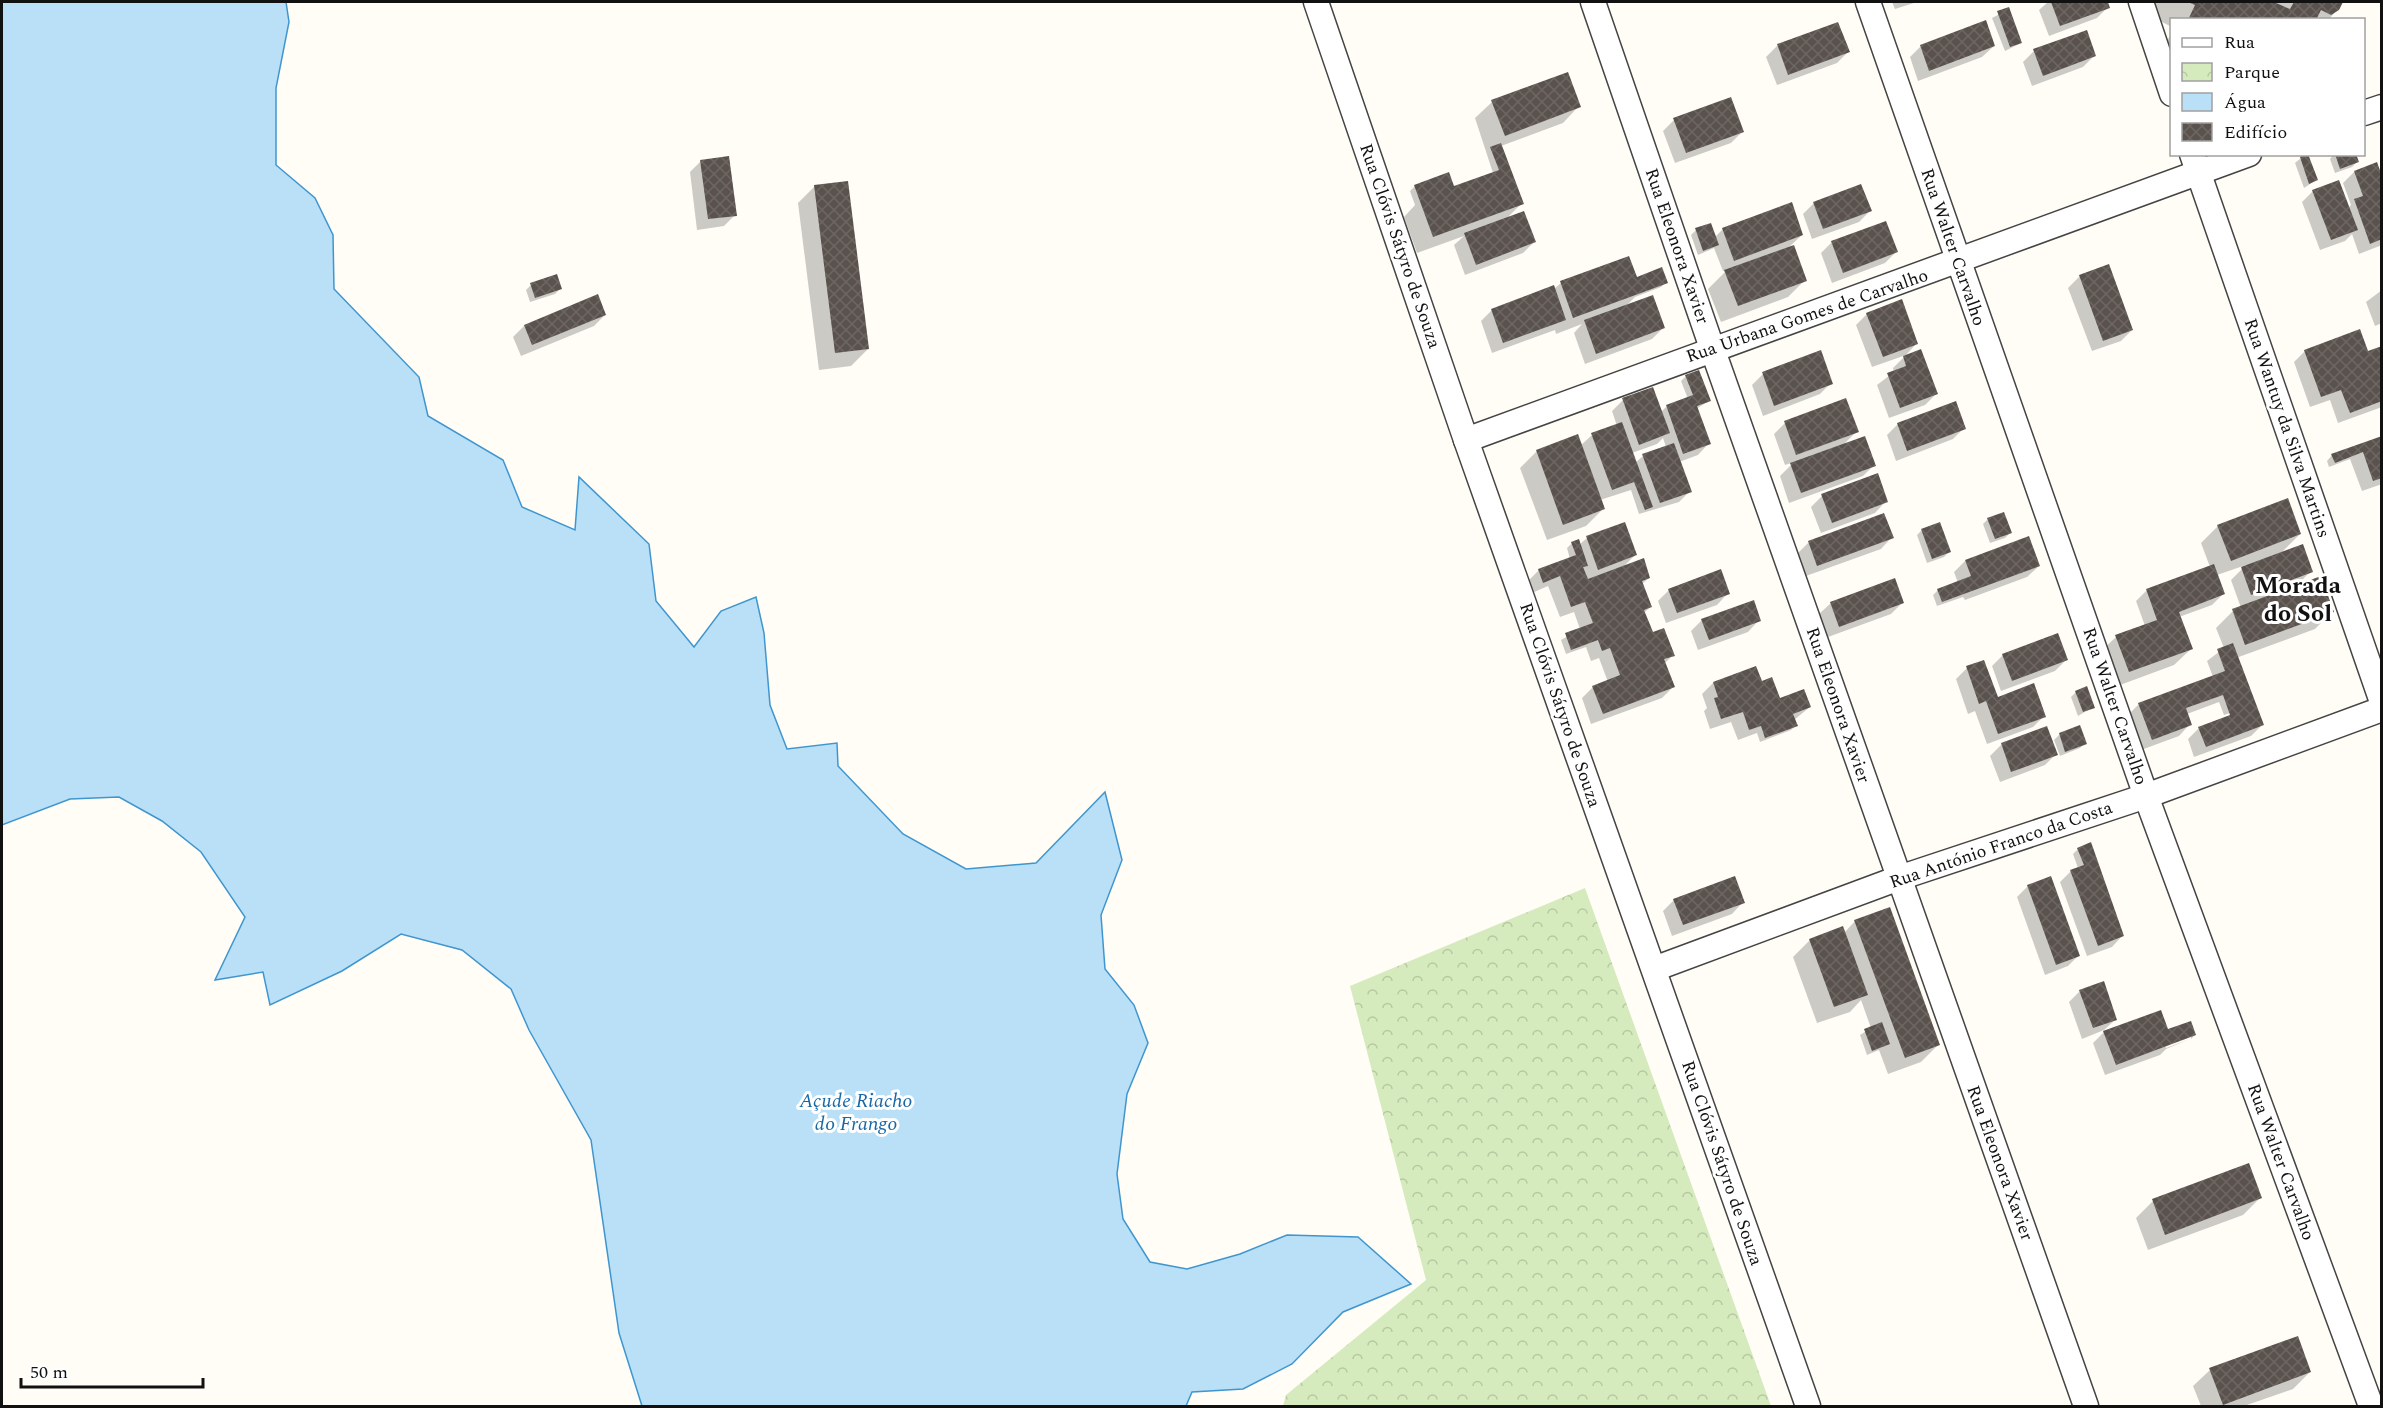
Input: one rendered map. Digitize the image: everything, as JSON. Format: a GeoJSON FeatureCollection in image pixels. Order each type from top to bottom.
{"type":"FeatureCollection","features":[{"type":"Feature","properties":{"kind":"street","name":"Rua Clóvis Sátyro de Souza"},"geometry":{"type":"LineString","coordinates":[[1316,2],[1466,440],[1808,1407]]}},
{"type":"Feature","properties":{"kind":"street","name":"Rua Eleonora Xavier"},"geometry":{"type":"LineString","coordinates":[[1593,2],[1712,348],[2086,1407]]}},
{"type":"Feature","properties":{"kind":"street","name":"Rua Walter Carvalho"},"geometry":{"type":"LineString","coordinates":[[1868,2],[2146,796],[2371,1407]]}},
{"type":"Feature","properties":{"kind":"street"},"geometry":{"type":"LineString","coordinates":[[2141,2],[2170,88]]}},
{"type":"Feature","properties":{"kind":"street"},"geometry":{"type":"LineString","coordinates":[[2365,113],[2382,107]]}},
{"type":"Feature","properties":{"kind":"street","name":"Rua Urbana Gomes de Carvalho"},"geometry":{"type":"LineString","coordinates":[[1466,440],[1712,348],[1959,262],[2195,164],[2238,156]]}},
{"type":"Feature","properties":{"kind":"street","name":"Rua Wantuy da Silva Martins"},"geometry":{"type":"LineString","coordinates":[[2195,164],[2382,702]]}},
{"type":"Feature","properties":{"kind":"street","name":"Rua António Franco da Costa"},"geometry":{"type":"LineString","coordinates":[[1654,969],[1899,878],[2146,796],[2382,709]]}},
{"type":"Feature","properties":{"kind":"green space"},"geometry":{"type":"Polygon","coordinates":[[[1585,888],[1771,1406],[1283,1406],[1286,1395],[1426,1280],[1350,986],[1585,888]]]}},
{"type":"Feature","properties":{"kind":"water","name":"Açude Riacho do Frango"},"geometry":{"type":"Polygon","coordinates":[[[2,2],[286,2],[289,22],[276,88],[276,165],[315,198],[333,235],[334,289],[419,377],[428,416],[503,460],[522,507],[575,530],[579,477],[649,544],[656,601],[694,647],[721,611],[756,597],[764,633],[770,705],[787,749],[837,743],[838,766],[903,834],[966,869],[1036,863],[1105,792],[1122,860],[1101,915],[1105,969],[1134,1005],[1148,1043],[1127,1094],[1117,1174],[1123,1219],[1150,1262],[1187,1269],[1240,1254],[1287,1235],[1358,1237],[1411,1284],[1343,1312],[1292,1364],[1243,1389],[1192,1392],[1186,1406],[642,1406],[619,1333],[591,1140],[529,1030],[511,989],[462,950],[401,934],[342,971],[270,1005],[263,972],[215,980],[245,917],[201,852],[162,821],[119,797],[70,799],[2,825],[2,2]]]}},
{"type":"Feature","properties":{"kind":"building"},"geometry":{"type":"Polygon","coordinates":[[[2051,2],[2108,2],[2110,8],[2060,26],[2051,2]]]}},
{"type":"Feature","properties":{"kind":"building"},"geometry":{"type":"Polygon","coordinates":[[[2188,2],[2274,2],[2290,9],[2294,2],[2343,2],[2339,10],[2331,15],[2321,10],[2317,18],[2189,18],[2195,5],[2188,2]]]}},
{"type":"Feature","properties":{"kind":"building"},"geometry":{"type":"Polygon","coordinates":[[[2009,7],[2022,43],[2010,47],[1997,11],[2009,7]]]}},
{"type":"Feature","properties":{"kind":"building"},"geometry":{"type":"Polygon","coordinates":[[[1986,20],[1995,46],[1929,71],[1920,45],[1986,20]]]}},
{"type":"Feature","properties":{"kind":"building"},"geometry":{"type":"Polygon","coordinates":[[[1838,22],[1850,52],[1788,75],[1777,44],[1838,22]]]}},
{"type":"Feature","properties":{"kind":"building"},"geometry":{"type":"Polygon","coordinates":[[[2087,30],[2096,56],[2043,76],[2033,49],[2087,30]]]}},
{"type":"Feature","properties":{"kind":"building"},"geometry":{"type":"Polygon","coordinates":[[[1568,72],[1581,107],[1505,136],[1491,100],[1568,72]]]}},
{"type":"Feature","properties":{"kind":"building"},"geometry":{"type":"Polygon","coordinates":[[[1731,97],[1744,132],[1686,153],[1673,118],[1731,97]]]}},
{"type":"Feature","properties":{"kind":"building"},"geometry":{"type":"Polygon","coordinates":[[[1501,143],[1524,204],[1433,237],[1414,185],[1449,172],[1454,186],[1499,170],[1490,147],[1501,143]]]}},
{"type":"Feature","properties":{"kind":"building"},"geometry":{"type":"Polygon","coordinates":[[[729,156],[737,216],[708,219],[700,160],[729,156]]]}},
{"type":"Feature","properties":{"kind":"building"},"geometry":{"type":"Polygon","coordinates":[[[2309,156],[2318,180],[2309,184],[2300,157],[2309,156]]]}},
{"type":"Feature","properties":{"kind":"building"},"geometry":{"type":"Polygon","coordinates":[[[2336,156],[2357,156],[2359,162],[2340,169],[2336,156]]]}},
{"type":"Feature","properties":{"kind":"building"},"geometry":{"type":"Polygon","coordinates":[[[2377,162],[2382,176],[2382,239],[2370,244],[2354,199],[2363,196],[2354,171],[2377,162]]]}},
{"type":"Feature","properties":{"kind":"building"},"geometry":{"type":"Polygon","coordinates":[[[2339,180],[2358,230],[2331,240],[2312,190],[2339,180]]]}},
{"type":"Feature","properties":{"kind":"building"},"geometry":{"type":"Polygon","coordinates":[[[848,181],[869,349],[835,353],[814,185],[848,181]]]}},
{"type":"Feature","properties":{"kind":"building"},"geometry":{"type":"Polygon","coordinates":[[[1861,184],[1872,211],[1823,229],[1813,202],[1861,184]]]}},
{"type":"Feature","properties":{"kind":"building"},"geometry":{"type":"Polygon","coordinates":[[[1792,202],[1803,235],[1734,261],[1722,228],[1792,202]]]}},
{"type":"Feature","properties":{"kind":"building"},"geometry":{"type":"Polygon","coordinates":[[[1524,211],[1536,242],[1476,265],[1464,233],[1524,211]]]}},
{"type":"Feature","properties":{"kind":"building"},"geometry":{"type":"Polygon","coordinates":[[[1886,221],[1898,252],[1843,273],[1831,241],[1886,221]]]}},
{"type":"Feature","properties":{"kind":"building"},"geometry":{"type":"Polygon","coordinates":[[[1711,223],[1719,245],[1703,251],[1695,228],[1711,223]]]}},
{"type":"Feature","properties":{"kind":"building"},"geometry":{"type":"Polygon","coordinates":[[[1794,245],[1807,281],[1738,306],[1724,270],[1794,245]]]}},
{"type":"Feature","properties":{"kind":"building"},"geometry":{"type":"Polygon","coordinates":[[[1629,256],[1637,277],[1662,267],[1668,283],[1573,318],[1560,281],[1629,256]]]}},
{"type":"Feature","properties":{"kind":"building"},"geometry":{"type":"Polygon","coordinates":[[[2109,264],[2133,330],[2103,341],[2079,275],[2109,264]]]}},
{"type":"Feature","properties":{"kind":"building"},"geometry":{"type":"Polygon","coordinates":[[[557,274],[562,289],[535,298],[530,283],[557,274]]]}},
{"type":"Feature","properties":{"kind":"building"},"geometry":{"type":"Polygon","coordinates":[[[1554,285],[1566,320],[1503,343],[1491,309],[1554,285]]]}},
{"type":"Feature","properties":{"kind":"building"},"geometry":{"type":"Polygon","coordinates":[[[598,294],[606,315],[532,345],[524,325],[598,294]]]}},
{"type":"Feature","properties":{"kind":"building"},"geometry":{"type":"Polygon","coordinates":[[[1653,295],[1665,328],[1596,354],[1584,320],[1653,295]]]}},
{"type":"Feature","properties":{"kind":"building"},"geometry":{"type":"Polygon","coordinates":[[[1902,299],[1918,344],[1883,357],[1866,313],[1902,299]]]}},
{"type":"Feature","properties":{"kind":"building"},"geometry":{"type":"Polygon","coordinates":[[[2360,329],[2368,351],[2382,346],[2382,401],[2350,413],[2341,390],[2321,397],[2304,350],[2360,329]]]}},
{"type":"Feature","properties":{"kind":"building"},"geometry":{"type":"Polygon","coordinates":[[[1921,349],[1938,394],[1900,408],[1887,373],[1906,366],[1903,356],[1921,349]]]}},
{"type":"Feature","properties":{"kind":"building"},"geometry":{"type":"Polygon","coordinates":[[[1821,350],[1833,384],[1774,406],[1762,372],[1821,350]]]}},
{"type":"Feature","properties":{"kind":"building"},"geometry":{"type":"Polygon","coordinates":[[[1699,370],[1711,401],[1697,406],[1711,444],[1683,454],[1666,405],[1693,395],[1685,375],[1699,370]]]}},
{"type":"Feature","properties":{"kind":"building"},"geometry":{"type":"Polygon","coordinates":[[[1653,387],[1670,433],[1639,445],[1622,398],[1653,387]]]}},
{"type":"Feature","properties":{"kind":"building"},"geometry":{"type":"Polygon","coordinates":[[[1846,398],[1859,432],[1796,455],[1784,421],[1846,398]]]}},
{"type":"Feature","properties":{"kind":"building"},"geometry":{"type":"Polygon","coordinates":[[[1956,401],[1966,429],[1907,451],[1897,423],[1956,401]]]}},
{"type":"Feature","properties":{"kind":"building"},"geometry":{"type":"Polygon","coordinates":[[[1622,422],[1653,507],[1645,510],[1634,482],[1612,490],[1591,433],[1622,422]]]}},
{"type":"Feature","properties":{"kind":"building"},"geometry":{"type":"Polygon","coordinates":[[[1578,434],[1605,509],[1563,525],[1536,450],[1578,434]]]}},
{"type":"Feature","properties":{"kind":"building"},"geometry":{"type":"Polygon","coordinates":[[[1865,436],[1876,466],[1801,493],[1790,463],[1865,436]]]}},
{"type":"Feature","properties":{"kind":"building"},"geometry":{"type":"Polygon","coordinates":[[[2382,436],[2382,478],[2373,481],[2363,452],[2335,463],[2331,454],[2382,436]]]}},
{"type":"Feature","properties":{"kind":"building"},"geometry":{"type":"Polygon","coordinates":[[[1674,443],[1692,492],[1660,503],[1642,454],[1674,443]]]}},
{"type":"Feature","properties":{"kind":"building"},"geometry":{"type":"Polygon","coordinates":[[[1878,473],[1888,502],[1832,523],[1821,494],[1878,473]]]}},
{"type":"Feature","properties":{"kind":"building"},"geometry":{"type":"Polygon","coordinates":[[[2288,498],[2301,534],[2231,561],[2217,525],[2288,498]]]}},
{"type":"Feature","properties":{"kind":"building"},"geometry":{"type":"Polygon","coordinates":[[[2004,512],[2012,533],[1995,539],[1987,518],[2004,512]]]}},
{"type":"Feature","properties":{"kind":"building"},"geometry":{"type":"Polygon","coordinates":[[[1884,513],[1894,538],[1817,566],[1808,541],[1884,513]]]}},
{"type":"Feature","properties":{"kind":"building"},"geometry":{"type":"Polygon","coordinates":[[[1625,522],[1637,555],[1598,570],[1586,536],[1625,522]]]}},
{"type":"Feature","properties":{"kind":"building"},"geometry":{"type":"Polygon","coordinates":[[[1940,522],[1951,552],[1932,559],[1921,529],[1940,522]]]}},
{"type":"Feature","properties":{"kind":"building"},"geometry":{"type":"Polygon","coordinates":[[[2029,536],[2040,566],[1942,602],[1937,589],[1971,576],[1965,560],[2029,536]]]}},
{"type":"Feature","properties":{"kind":"building"},"geometry":{"type":"Polygon","coordinates":[[[1579,539],[1588,566],[1583,567],[1588,579],[1644,558],[1650,578],[1642,581],[1652,607],[1644,610],[1653,632],[1664,628],[1675,656],[1664,659],[1675,687],[1603,714],[1592,686],[1620,675],[1610,648],[1602,651],[1598,640],[1571,650],[1565,633],[1593,623],[1585,602],[1571,607],[1560,576],[1543,583],[1538,569],[1576,555],[1571,542],[1579,539]]]}},
{"type":"Feature","properties":{"kind":"building"},"geometry":{"type":"Polygon","coordinates":[[[2303,544],[2313,572],[2251,595],[2241,567],[2303,544]]]}},
{"type":"Feature","properties":{"kind":"building"},"geometry":{"type":"Polygon","coordinates":[[[2214,564],[2225,594],[2179,612],[2193,649],[2129,672],[2115,635],[2157,620],[2146,589],[2214,564]]]}},
{"type":"Feature","properties":{"kind":"building"},"geometry":{"type":"Polygon","coordinates":[[[1721,569],[1730,594],[1677,613],[1668,589],[1721,569]]]}},
{"type":"Feature","properties":{"kind":"building"},"geometry":{"type":"Polygon","coordinates":[[[2321,576],[2334,612],[2245,645],[2232,609],[2321,576]]]}},
{"type":"Feature","properties":{"kind":"building"},"geometry":{"type":"Polygon","coordinates":[[[1895,578],[1904,603],[1839,627],[1830,602],[1895,578]]]}},
{"type":"Feature","properties":{"kind":"building"},"geometry":{"type":"Polygon","coordinates":[[[1754,600],[1761,621],[1709,640],[1701,619],[1754,600]]]}},
{"type":"Feature","properties":{"kind":"building"},"geometry":{"type":"Polygon","coordinates":[[[2058,633],[2068,660],[2012,681],[2002,654],[2058,633]]]}},
{"type":"Feature","properties":{"kind":"building"},"geometry":{"type":"Polygon","coordinates":[[[2233,643],[2264,725],[2206,747],[2198,727],[2230,715],[2223,695],[2186,708],[2192,725],[2152,740],[2138,703],[2225,671],[2217,649],[2233,643]]]}},
{"type":"Feature","properties":{"kind":"building"},"geometry":{"type":"Polygon","coordinates":[[[1984,660],[1998,697],[2034,683],[2046,717],[1998,734],[1986,701],[1979,704],[1966,666],[1984,660]]]}},
{"type":"Feature","properties":{"kind":"building"},"geometry":{"type":"Polygon","coordinates":[[[1756,666],[1762,681],[1772,677],[1780,698],[1804,689],[1811,707],[1793,714],[1798,726],[1765,738],[1761,726],[1749,730],[1743,712],[1721,719],[1714,698],[1718,697],[1713,682],[1756,666]]]}},
{"type":"Feature","properties":{"kind":"building"},"geometry":{"type":"Polygon","coordinates":[[[2087,686],[2095,708],[2083,712],[2075,691],[2087,686]]]}},
{"type":"Feature","properties":{"kind":"building"},"geometry":{"type":"Polygon","coordinates":[[[2080,725],[2087,744],[2065,752],[2059,733],[2080,725]]]}},
{"type":"Feature","properties":{"kind":"building"},"geometry":{"type":"Polygon","coordinates":[[[2047,726],[2058,755],[2011,772],[2001,743],[2047,726]]]}},
{"type":"Feature","properties":{"kind":"building"},"geometry":{"type":"Polygon","coordinates":[[[2091,842],[2124,936],[2098,946],[2070,870],[2084,865],[2077,848],[2091,842]]]}},
{"type":"Feature","properties":{"kind":"building"},"geometry":{"type":"Polygon","coordinates":[[[1735,876],[1745,903],[1683,925],[1673,899],[1735,876]]]}},
{"type":"Feature","properties":{"kind":"building"},"geometry":{"type":"Polygon","coordinates":[[[2051,876],[2080,956],[2056,965],[2027,885],[2051,876]]]}},
{"type":"Feature","properties":{"kind":"building"},"geometry":{"type":"Polygon","coordinates":[[[1890,907],[1940,1045],[1905,1058],[1854,920],[1890,907]]]}},
{"type":"Feature","properties":{"kind":"building"},"geometry":{"type":"Polygon","coordinates":[[[1843,926],[1868,995],[1834,1007],[1809,939],[1843,926]]]}},
{"type":"Feature","properties":{"kind":"building"},"geometry":{"type":"Polygon","coordinates":[[[2104,981],[2117,1020],[2093,1028],[2079,990],[2104,981]]]}},
{"type":"Feature","properties":{"kind":"building"},"geometry":{"type":"Polygon","coordinates":[[[2161,1010],[2168,1029],[2191,1021],[2196,1035],[2116,1065],[2103,1031],[2161,1010]]]}},
{"type":"Feature","properties":{"kind":"building"},"geometry":{"type":"Polygon","coordinates":[[[1882,1022],[1890,1044],[1872,1051],[1864,1029],[1882,1022]]]}},
{"type":"Feature","properties":{"kind":"building"},"geometry":{"type":"Polygon","coordinates":[[[2249,1163],[2262,1198],[2165,1235],[2152,1199],[2249,1163]]]}},
{"type":"Feature","properties":{"kind":"building"},"geometry":{"type":"Polygon","coordinates":[[[2298,1336],[2311,1372],[2223,1405],[2209,1368],[2298,1336]]]}},
{"type":"Feature","properties":{"kind":"district","name":"Morada do Sol"},"geometry":{"type":"Point","coordinates":[2298,600]}}]}
